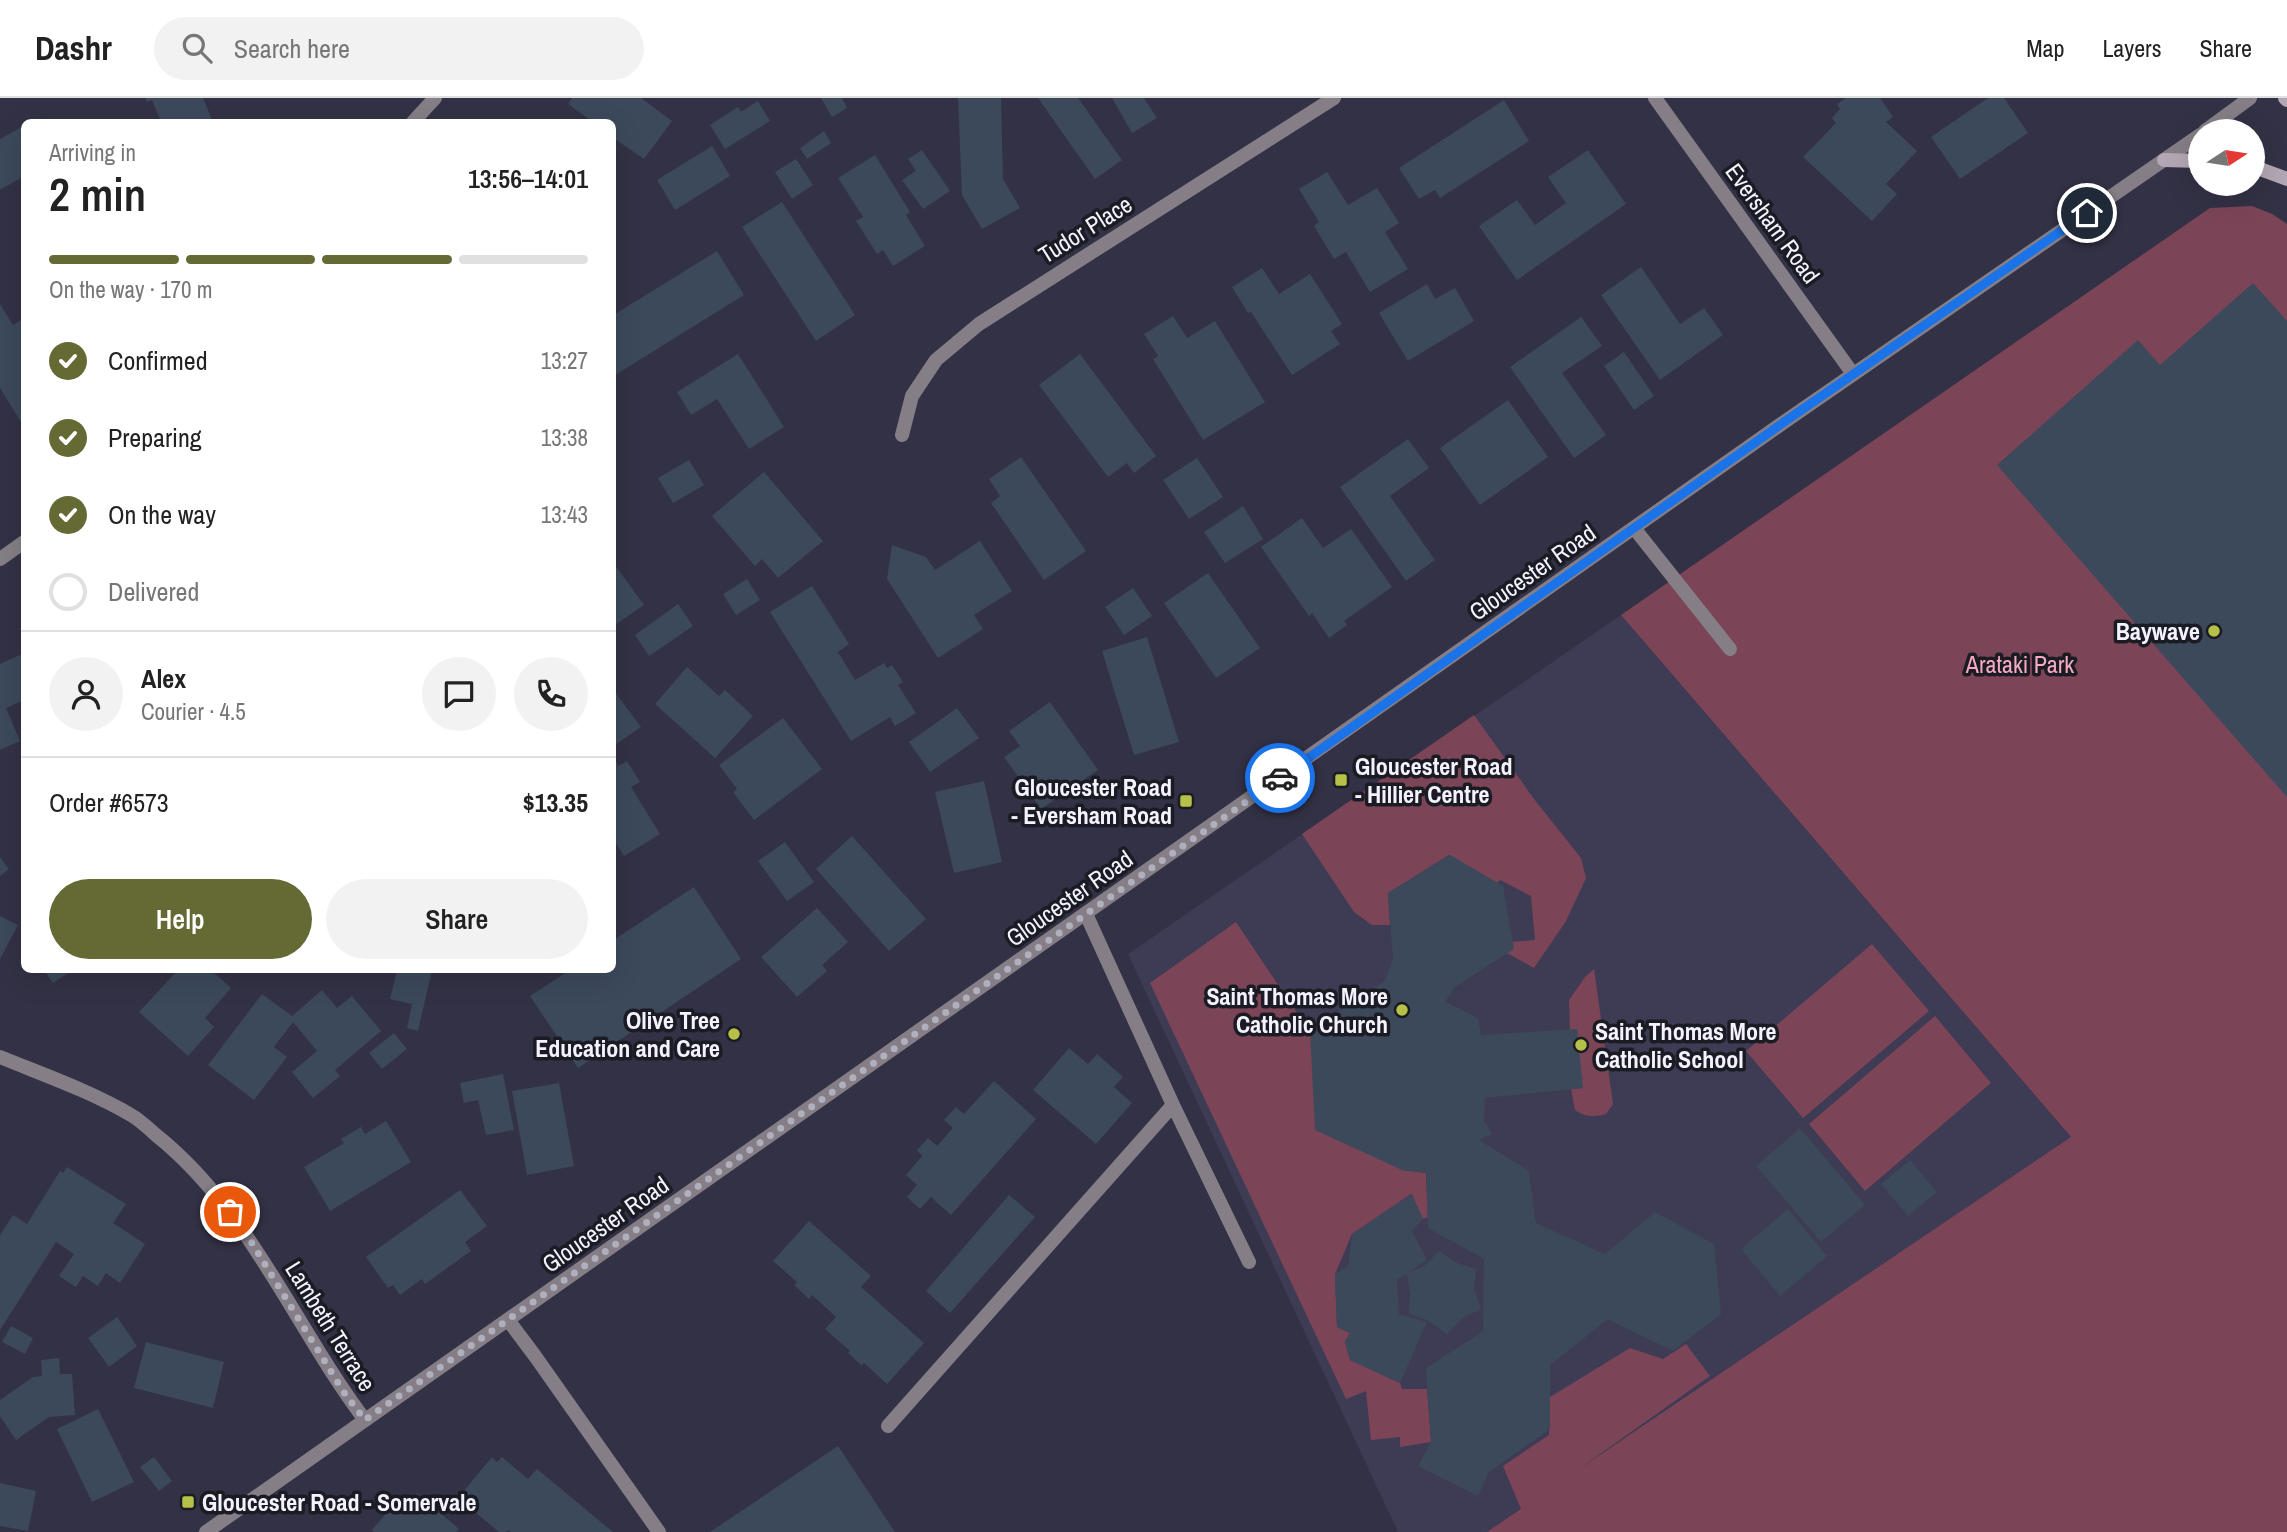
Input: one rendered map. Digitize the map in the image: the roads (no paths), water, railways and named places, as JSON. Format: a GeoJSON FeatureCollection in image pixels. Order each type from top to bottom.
{"type":"FeatureCollection","features":[{"type":"Feature","properties":{"kind":"main road"},"geometry":{"type":"LineString","coordinates":[[2164,160],[2188,161]]}},
{"type":"Feature","properties":{"kind":"main road"},"geometry":{"type":"LineString","coordinates":[[2265,171],[2287,179]]}},
{"type":"Feature","properties":{"kind":"street"},"geometry":{"type":"LineString","coordinates":[[416,119],[435,98]]}},
{"type":"Feature","properties":{"kind":"street","name":"Tudor Place"},"geometry":{"type":"LineString","coordinates":[[902,435],[912,396],[936,360],[979,324],[1334,98]]}},
{"type":"Feature","properties":{"kind":"street","name":"Eversham Road"},"geometry":{"type":"LineString","coordinates":[[1655,98],[1853,374]]}},
{"type":"Feature","properties":{"kind":"street"},"geometry":{"type":"LineString","coordinates":[[2221,119],[2250,98]]}},
{"type":"Feature","properties":{"kind":"street","name":"Gloucester Road"},"geometry":{"type":"LineString","coordinates":[[206,1532],[1634,527],[2188,143]]}},
{"type":"Feature","properties":{"kind":"street"},"geometry":{"type":"LineString","coordinates":[[1634,527],[1730,649]]}},
{"type":"Feature","properties":{"kind":"street"},"geometry":{"type":"LineString","coordinates":[[0,559],[21,544]]}},
{"type":"Feature","properties":{"kind":"street"},"geometry":{"type":"LineString","coordinates":[[1086,914],[1173,1105],[1249,1262]]}},
{"type":"Feature","properties":{"kind":"street","name":"Lambeth Terrace"},"geometry":{"type":"LineString","coordinates":[[0,1057],[79,1090],[132,1116],[170,1146],[207,1181],[242,1227],[343,1391],[365,1420]]}},
{"type":"Feature","properties":{"kind":"street"},"geometry":{"type":"LineString","coordinates":[[888,1426],[1173,1105]]}},
{"type":"Feature","properties":{"kind":"street"},"geometry":{"type":"LineString","coordinates":[[508,1320],[659,1532]]}},
{"type":"Feature","properties":{"kind":"place","name":"Baywave"},"geometry":{"type":"Point","coordinates":[2214,631]}},
{"type":"Feature","properties":{"kind":"place","name":"Gloucester Road - Hillier Centre"},"geometry":{"type":"Point","coordinates":[1341,780]}},
{"type":"Feature","properties":{"kind":"place","name":"Gloucester Road - Eversham Road"},"geometry":{"type":"Point","coordinates":[1186,801]}},
{"type":"Feature","properties":{"kind":"place","name":"Saint Thomas More Catholic Church"},"geometry":{"type":"Point","coordinates":[1402,1010]}},
{"type":"Feature","properties":{"kind":"place","name":"Olive Tree Education and Care"},"geometry":{"type":"Point","coordinates":[734,1034]}},
{"type":"Feature","properties":{"kind":"place","name":"Saint Thomas More Catholic School"},"geometry":{"type":"Point","coordinates":[1581,1045]}},
{"type":"Feature","properties":{"kind":"place","name":"Gloucester Road - Somervale"},"geometry":{"type":"Point","coordinates":[188,1502]}},
{"type":"Feature","properties":{"kind":"park label","name":"Arataki Park"},"geometry":{"type":"Point","coordinates":[2020,664]}}]}
